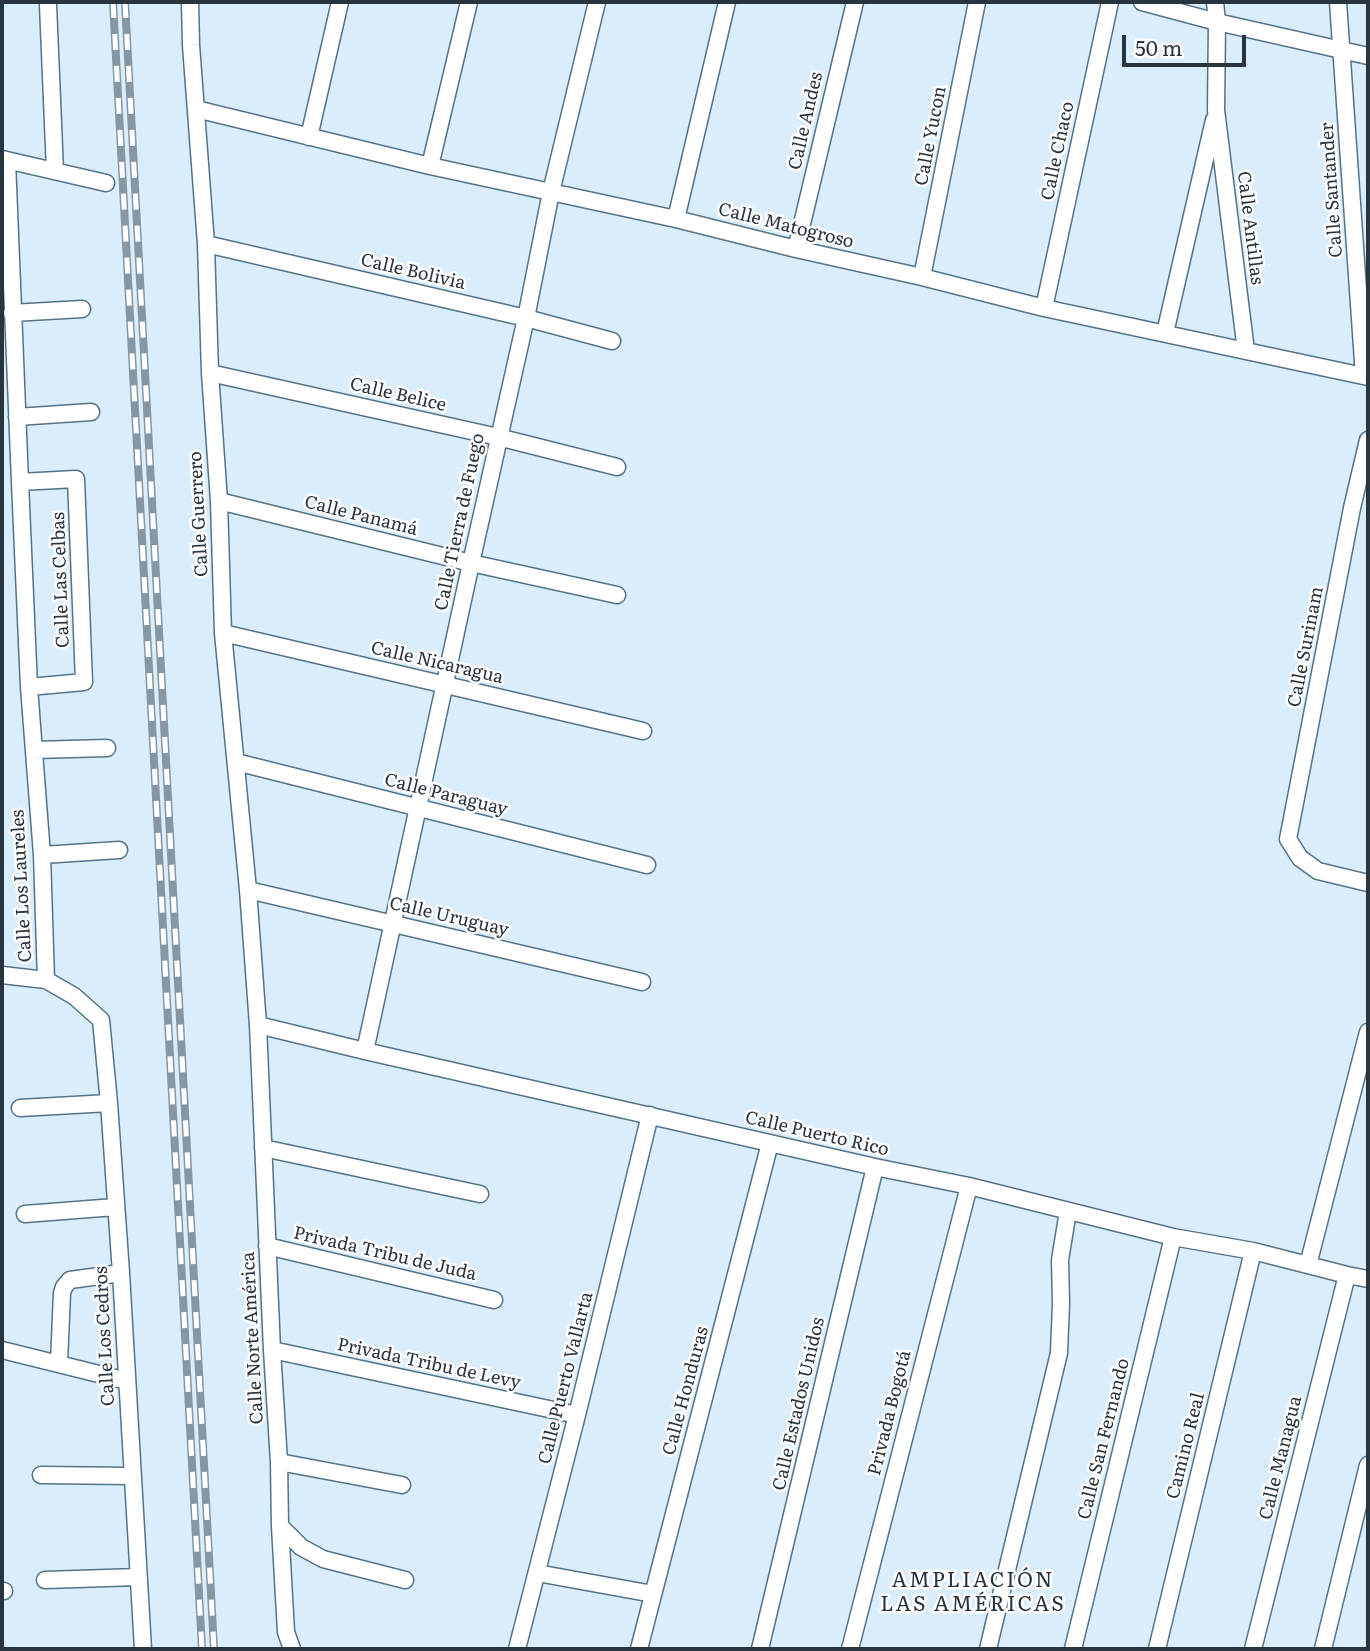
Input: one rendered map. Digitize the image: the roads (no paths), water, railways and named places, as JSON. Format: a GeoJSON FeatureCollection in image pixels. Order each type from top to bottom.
{"type":"FeatureCollection","features":[{"type":"Feature","properties":{"kind":"street","name":"Calle Guerrero"},"geometry":{"type":"LineString","coordinates":[[190,2],[206,244],[223,633],[258,1025]]}},
{"type":"Feature","properties":{"kind":"street"},"geometry":{"type":"LineString","coordinates":[[191,46],[202,2]]}},
{"type":"Feature","properties":{"kind":"street"},"geometry":{"type":"LineString","coordinates":[[309,138],[340,2]]}},
{"type":"Feature","properties":{"kind":"street"},"geometry":{"type":"LineString","coordinates":[[430,166],[469,2]]}},
{"type":"Feature","properties":{"kind":"street","name":"Calle Tierra de Fuego"},"geometry":{"type":"LineString","coordinates":[[365,1051],[526,318],[551,191],[597,2]]}},
{"type":"Feature","properties":{"kind":"street"},"geometry":{"type":"LineString","coordinates":[[676,219],[727,2]]}},
{"type":"Feature","properties":{"kind":"street","name":"Calle Andes"},"geometry":{"type":"LineString","coordinates":[[796,249],[855,2]]}},
{"type":"Feature","properties":{"kind":"street","name":"Calle Yucon"},"geometry":{"type":"LineString","coordinates":[[922,277],[977,2]]}},
{"type":"Feature","properties":{"kind":"street","name":"Calle Chaco"},"geometry":{"type":"LineString","coordinates":[[1044,308],[1110,2]]}},
{"type":"Feature","properties":{"kind":"street"},"geometry":{"type":"LineString","coordinates":[[1143,2],[1217,22],[1368,56]]}},
{"type":"Feature","properties":{"kind":"street","name":"Calle Antillas"},"geometry":{"type":"LineString","coordinates":[[1216,2],[1216,110],[1246,351]]}},
{"type":"Feature","properties":{"kind":"street","name":"Calle Santander"},"geometry":{"type":"LineString","coordinates":[[1338,2],[1366,376]]}},
{"type":"Feature","properties":{"kind":"street"},"geometry":{"type":"LineString","coordinates":[[48,5],[55,172]]}},
{"type":"Feature","properties":{"kind":"street","name":"Calle Matogroso"},"geometry":{"type":"LineString","coordinates":[[196,109],[430,166],[676,219],[1044,308],[1366,376]]}},
{"type":"Feature","properties":{"kind":"street","name":"Calle Antillas"},"geometry":{"type":"LineString","coordinates":[[1165,333],[1216,110]]}},
{"type":"Feature","properties":{"kind":"street"},"geometry":{"type":"LineString","coordinates":[[5,160],[106,183]]}},
{"type":"Feature","properties":{"kind":"street","name":"Calle Los Laureles"},"geometry":{"type":"LineString","coordinates":[[5,160],[29,687],[42,856],[46,980]]}},
{"type":"Feature","properties":{"kind":"street","name":"Calle Bolivia"},"geometry":{"type":"LineString","coordinates":[[206,244],[526,318],[612,341]]}},
{"type":"Feature","properties":{"kind":"street"},"geometry":{"type":"LineString","coordinates":[[12,313],[82,309]]}},
{"type":"Feature","properties":{"kind":"street","name":"Calle Belice"},"geometry":{"type":"LineString","coordinates":[[210,373],[498,437],[617,467]]}},
{"type":"Feature","properties":{"kind":"street"},"geometry":{"type":"LineString","coordinates":[[18,417],[91,412]]}},
{"type":"Feature","properties":{"kind":"street","name":"Calle Surinam"},"geometry":{"type":"LineString","coordinates":[[1368,440],[1360,510],[1288,839],[1300,858],[1318,871],[1368,883]]}},
{"type":"Feature","properties":{"kind":"street","name":"Calle Las Celbas"},"geometry":{"type":"LineString","coordinates":[[20,482],[76,479],[84,682],[29,687]]}},
{"type":"Feature","properties":{"kind":"street","name":"Calle Panamá"},"geometry":{"type":"LineString","coordinates":[[219,501],[471,564],[617,596]]}},
{"type":"Feature","properties":{"kind":"street","name":"Calle Nicaragua"},"geometry":{"type":"LineString","coordinates":[[223,633],[643,731]]}},
{"type":"Feature","properties":{"kind":"street"},"geometry":{"type":"LineString","coordinates":[[34,750],[107,748]]}},
{"type":"Feature","properties":{"kind":"street","name":"Calle Paraguay"},"geometry":{"type":"LineString","coordinates":[[236,762],[647,865]]}},
{"type":"Feature","properties":{"kind":"street"},"geometry":{"type":"LineString","coordinates":[[42,856],[119,850]]}},
{"type":"Feature","properties":{"kind":"street","name":"Calle Uruguay"},"geometry":{"type":"LineString","coordinates":[[248,890],[642,982]]}},
{"type":"Feature","properties":{"kind":"street"},"geometry":{"type":"LineString","coordinates":[[2,975],[46,980]]}},
{"type":"Feature","properties":{"kind":"street","name":"Calle Los Cedros"},"geometry":{"type":"LineString","coordinates":[[46,980],[74,996],[101,1020],[121,1273],[143,1649]]}},
{"type":"Feature","properties":{"kind":"street","name":"Calle Puerto Rico"},"geometry":{"type":"LineString","coordinates":[[258,1025],[875,1167],[969,1186],[1173,1237],[1253,1251],[1368,1279]]}},
{"type":"Feature","properties":{"kind":"street","name":"Calle Norte América"},"geometry":{"type":"LineString","coordinates":[[258,1025],[280,1526],[286,1632],[292,1649]]}},
{"type":"Feature","properties":{"kind":"street"},"geometry":{"type":"LineString","coordinates":[[1308,1265],[1368,1032]]}},
{"type":"Feature","properties":{"kind":"street"},"geometry":{"type":"LineString","coordinates":[[20,1108],[109,1103]]}},
{"type":"Feature","properties":{"kind":"street","name":"Calle Puerto Vallarta"},"geometry":{"type":"LineString","coordinates":[[517,1649],[650,1115]]}},
{"type":"Feature","properties":{"kind":"street","name":"Calle Honduras"},"geometry":{"type":"LineString","coordinates":[[639,1649],[770,1143]]}},
{"type":"Feature","properties":{"kind":"street"},"geometry":{"type":"LineString","coordinates":[[263,1148],[480,1194]]}},
{"type":"Feature","properties":{"kind":"street","name":"Calle Estados Unidos"},"geometry":{"type":"LineString","coordinates":[[760,1649],[875,1167]]}},
{"type":"Feature","properties":{"kind":"street","name":"Privada Bogotá"},"geometry":{"type":"LineString","coordinates":[[850,1649],[969,1186]]}},
{"type":"Feature","properties":{"kind":"street"},"geometry":{"type":"LineString","coordinates":[[25,1214],[115,1207]]}},
{"type":"Feature","properties":{"kind":"street"},"geometry":{"type":"LineString","coordinates":[[988,1649],[1059,1353],[1060,1260],[1068,1211]]}},
{"type":"Feature","properties":{"kind":"street","name":"Calle San Fernando"},"geometry":{"type":"LineString","coordinates":[[1073,1649],[1173,1237]]}},
{"type":"Feature","properties":{"kind":"street","name":"Privada Tribu de Juda"},"geometry":{"type":"LineString","coordinates":[[267,1246],[494,1300]]}},
{"type":"Feature","properties":{"kind":"street","name":"Camino Real"},"geometry":{"type":"LineString","coordinates":[[1157,1649],[1253,1251]]}},
{"type":"Feature","properties":{"kind":"street"},"geometry":{"type":"LineString","coordinates":[[59,1363],[64,1287],[70,1280],[121,1273]]}},
{"type":"Feature","properties":{"kind":"street","name":"Calle Managua"},"geometry":{"type":"LineString","coordinates":[[1253,1649],[1347,1275]]}},
{"type":"Feature","properties":{"kind":"street"},"geometry":{"type":"LineString","coordinates":[[2,1350],[127,1381]]}},
{"type":"Feature","properties":{"kind":"street","name":"Privada Tribu de Levy"},"geometry":{"type":"LineString","coordinates":[[272,1350],[577,1415]]}},
{"type":"Feature","properties":{"kind":"street"},"geometry":{"type":"LineString","coordinates":[[279,1462],[402,1485]]}},
{"type":"Feature","properties":{"kind":"street"},"geometry":{"type":"LineString","coordinates":[[1323,1649],[1368,1465]]}},
{"type":"Feature","properties":{"kind":"street"},"geometry":{"type":"LineString","coordinates":[[41,1475],[132,1476]]}},
{"type":"Feature","properties":{"kind":"street"},"geometry":{"type":"LineString","coordinates":[[280,1526],[300,1547],[323,1559],[405,1580]]}},
{"type":"Feature","properties":{"kind":"street"},"geometry":{"type":"LineString","coordinates":[[537,1573],[653,1594]]}},
{"type":"Feature","properties":{"kind":"street"},"geometry":{"type":"LineString","coordinates":[[45,1580],[138,1577]]}},
{"type":"Feature","properties":{"kind":"railway"},"geometry":{"type":"LineString","coordinates":[[113,2],[202,1649]]}},
{"type":"Feature","properties":{"kind":"railway"},"geometry":{"type":"LineString","coordinates":[[125,2],[214,1649]]}},
{"type":"Feature","properties":{"kind":"district","name":"AMPLIACIÓN LAS AMÉRICAS"},"geometry":{"type":"Point","coordinates":[973,1593]}}]}
